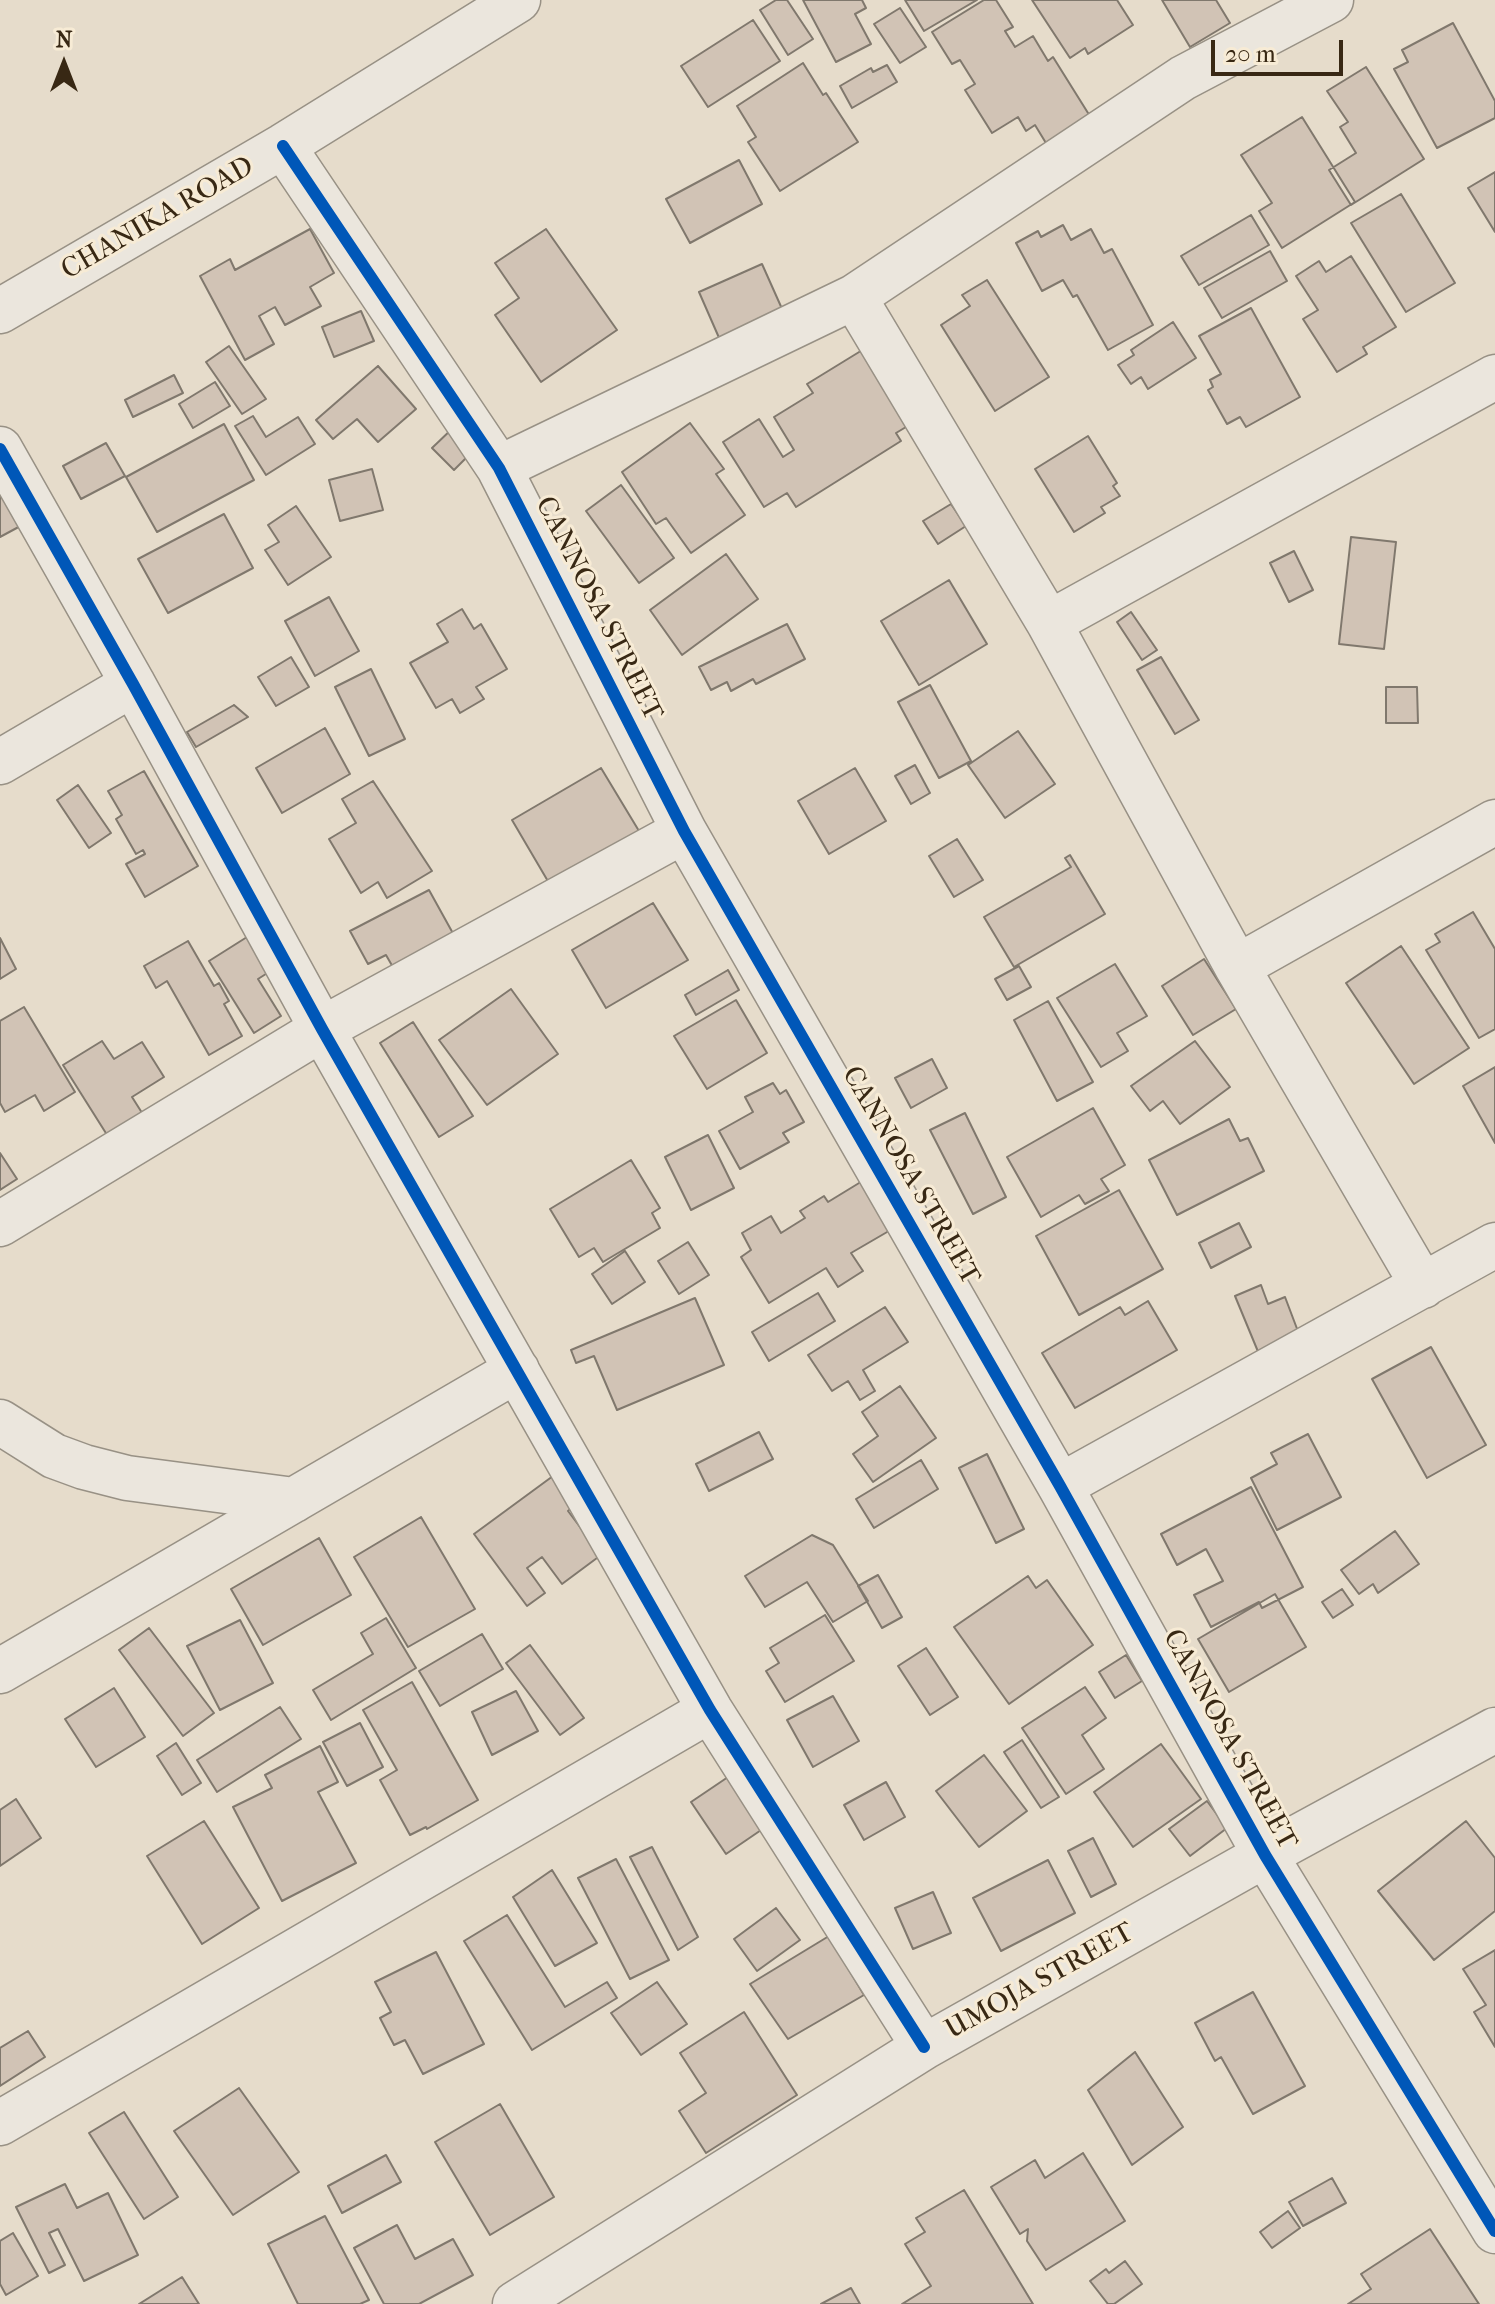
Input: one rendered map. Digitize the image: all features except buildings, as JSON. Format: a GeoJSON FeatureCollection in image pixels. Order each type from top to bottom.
{"type":"FeatureCollection","features":[{"type":"Feature","properties":{"kind":"street","name":"CHANIKA ROAD"},"geometry":{"type":"LineString","coordinates":[[0,311],[283,146],[518,0]]}},
{"type":"Feature","properties":{"kind":"street"},"geometry":{"type":"LineString","coordinates":[[499,468],[854,297],[1183,78],[1331,0]]}},
{"type":"Feature","properties":{"kind":"street","name":"CANNOSA STREET"},"geometry":{"type":"LineString","coordinates":[[283,146],[499,468],[684,831],[1060,1486],[1265,1855],[1495,2231]]}},
{"type":"Feature","properties":{"kind":"street"},"geometry":{"type":"LineString","coordinates":[[854,297],[1049,623],[1237,967],[1423,1286]]}},
{"type":"Feature","properties":{"kind":"street"},"geometry":{"type":"LineString","coordinates":[[1049,623],[1495,377]]}},
{"type":"Feature","properties":{"kind":"street"},"geometry":{"type":"LineString","coordinates":[[0,449],[322,1029],[710,1710],[924,2047]]}},
{"type":"Feature","properties":{"kind":"street"},"geometry":{"type":"LineString","coordinates":[[0,762],[133,684]]}},
{"type":"Feature","properties":{"kind":"street"},"geometry":{"type":"LineString","coordinates":[[1237,967],[1495,822]]}},
{"type":"Feature","properties":{"kind":"street"},"geometry":{"type":"LineString","coordinates":[[0,1224],[322,1029],[684,831]]}},
{"type":"Feature","properties":{"kind":"street"},"geometry":{"type":"LineString","coordinates":[[1060,1486],[1495,1245]]}},
{"type":"Feature","properties":{"kind":"street"},"geometry":{"type":"LineString","coordinates":[[0,1671],[517,1370]]}},
{"type":"Feature","properties":{"kind":"street"},"geometry":{"type":"LineString","coordinates":[[0,1422],[54,1456],[84,1467],[127,1478],[294,1500]]}},
{"type":"Feature","properties":{"kind":"street"},"geometry":{"type":"LineString","coordinates":[[0,2123],[710,1710]]}},
{"type":"Feature","properties":{"kind":"street","name":"UMOJA STREET"},"geometry":{"type":"LineString","coordinates":[[515,2304],[924,2047],[1495,1730]]}},
{"type":"Feature","properties":{"kind":"cycle path"},"geometry":{"type":"LineString","coordinates":[[283,146],[499,468],[684,831],[1060,1486],[1265,1855],[1495,2231]]}},
{"type":"Feature","properties":{"kind":"cycle path"},"geometry":{"type":"LineString","coordinates":[[0,449],[322,1029],[710,1710],[924,2047]]}}]}
